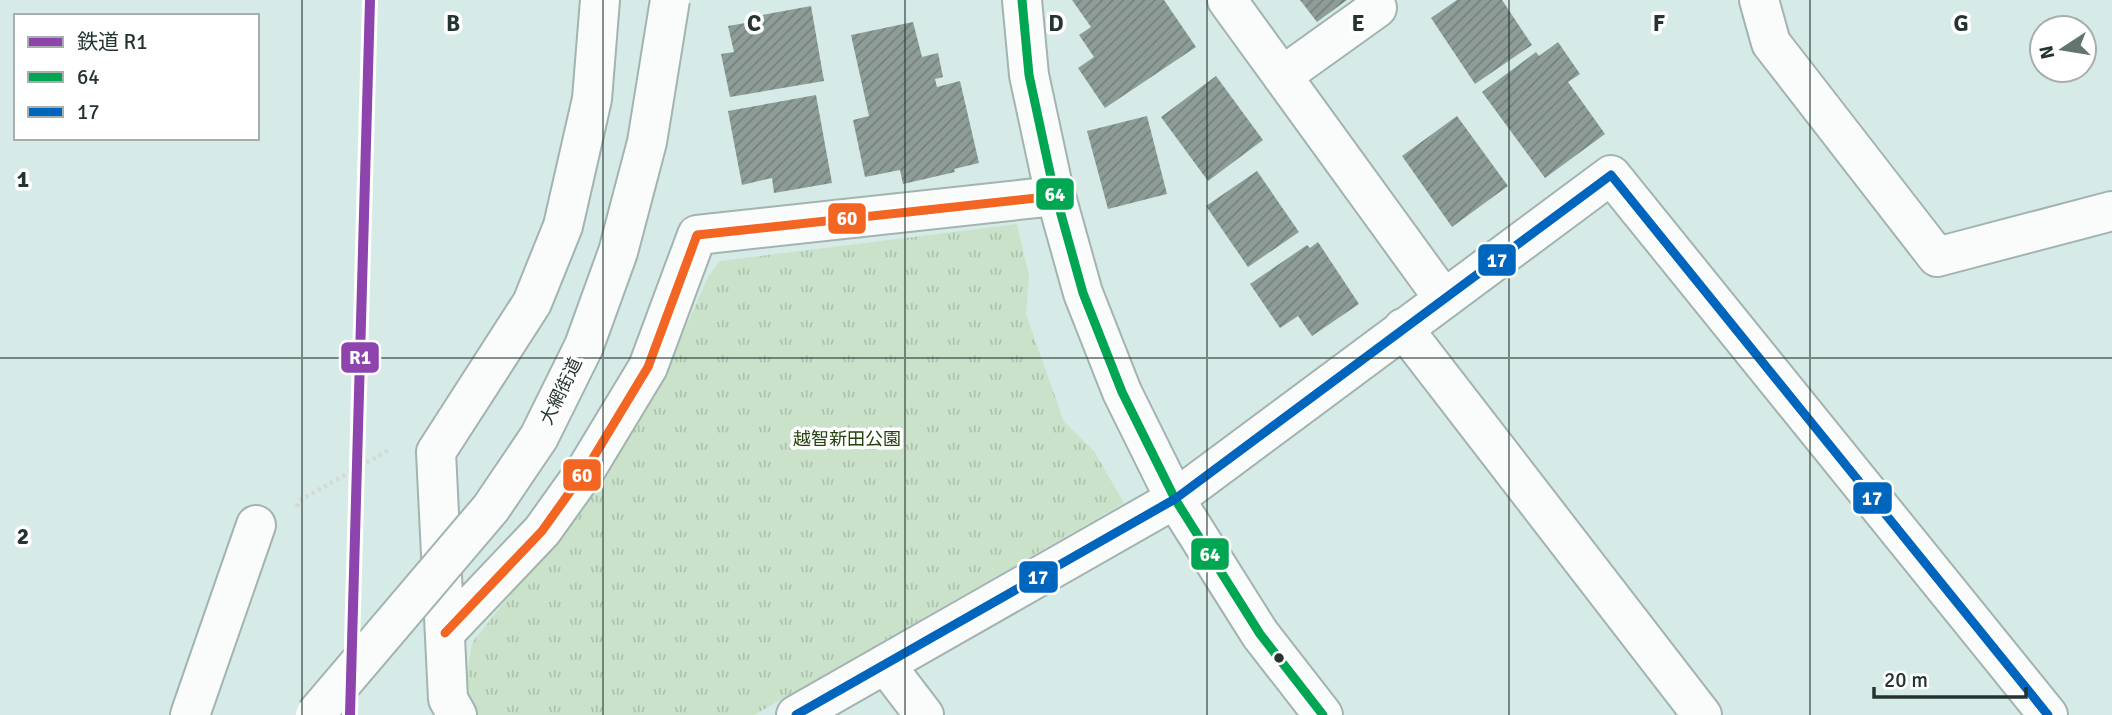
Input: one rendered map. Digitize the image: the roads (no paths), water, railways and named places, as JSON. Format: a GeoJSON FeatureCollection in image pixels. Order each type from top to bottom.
{"type":"FeatureCollection","features":[{"type":"Feature","properties":{"kind":"street"},"geometry":{"type":"LineString","coordinates":[[457,715],[448,699],[436,452],[532,303],[563,226],[592,99],[600,0]]}},
{"type":"Feature","properties":{"kind":"street","name":"大網街道"},"geometry":{"type":"LineString","coordinates":[[315,715],[491,508],[544,425],[584,346],[618,252],[647,142],[670,0]]}},
{"type":"Feature","properties":{"kind":"street"},"geometry":{"type":"LineString","coordinates":[[1022,0],[1030,75],[1055,196],[1083,293],[1122,392],[1175,499],[1260,634],[1323,715]]}},
{"type":"Feature","properties":{"kind":"street"},"geometry":{"type":"LineString","coordinates":[[1227,0],[1444,299]]}},
{"type":"Feature","properties":{"kind":"street"},"geometry":{"type":"LineString","coordinates":[[1759,0],[1771,43],[1937,257],[2112,211]]}},
{"type":"Feature","properties":{"kind":"street"},"geometry":{"type":"LineString","coordinates":[[1282,76],[1377,8]]}},
{"type":"Feature","properties":{"kind":"street"},"geometry":{"type":"LineString","coordinates":[[796,715],[1175,499],[1611,175],[2049,715]]}},
{"type":"Feature","properties":{"kind":"street"},"geometry":{"type":"LineString","coordinates":[[445,633],[542,531],[587,468],[648,367],[697,235],[1055,196]]}},
{"type":"Feature","properties":{"kind":"street"},"geometry":{"type":"LineString","coordinates":[[1404,328],[1702,715]]}},
{"type":"Feature","properties":{"kind":"street"},"geometry":{"type":"LineString","coordinates":[[190,715],[256,525]]}},
{"type":"Feature","properties":{"kind":"street"},"geometry":{"type":"LineString","coordinates":[[885,664],[924,715]]}},
{"type":"Feature","properties":{"kind":"rail line","name":"R1"},"geometry":{"type":"LineString","coordinates":[[350,715],[370,0]]}},
{"type":"Feature","properties":{"kind":"park label","name":"越智新田公園"},"geometry":{"type":"Point","coordinates":[847,439]}}]}
